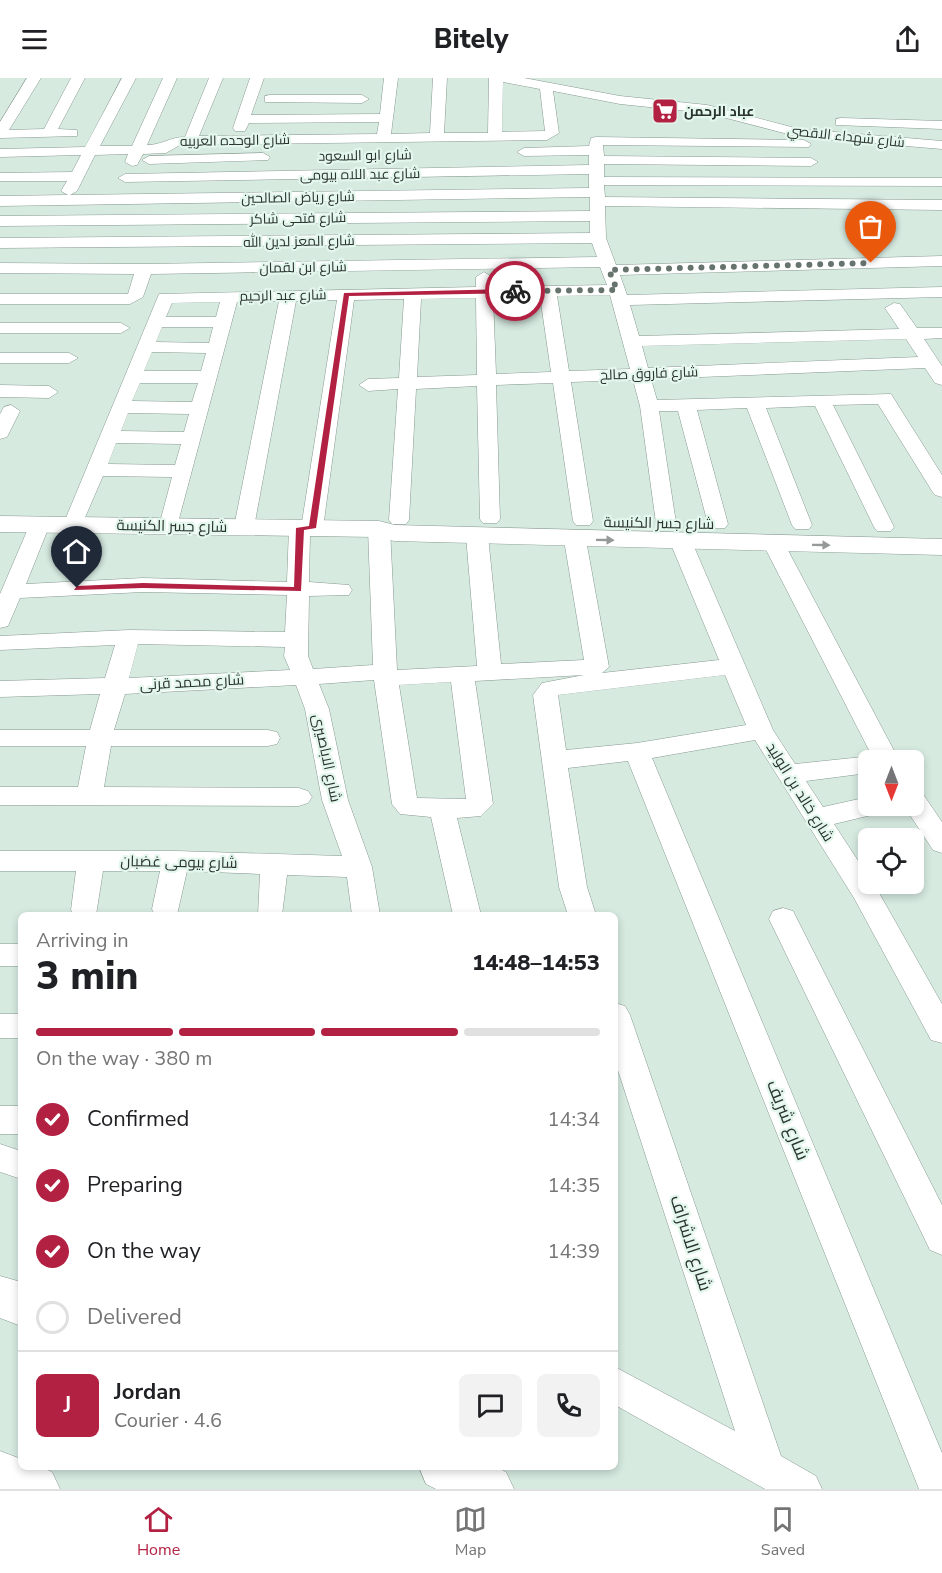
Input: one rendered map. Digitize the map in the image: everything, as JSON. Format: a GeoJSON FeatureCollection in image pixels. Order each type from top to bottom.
{"type":"FeatureCollection","features":[{"type":"Feature","properties":{"kind":"main road","name":"شارع جسر الكنيسة"},"geometry":{"type":"LineString","coordinates":[[0,524],[306,528],[389,525],[394,533],[484,528],[674,532],[774,544],[942,547]]}},
{"type":"Feature","properties":{"kind":"main road","name":"شارع جسر الكنيسة"},"geometry":{"type":"LineString","coordinates":[[674,532],[717,524],[942,528]]}},
{"type":"Feature","properties":{"kind":"main road"},"geometry":{"type":"LineString","coordinates":[[0,1297],[18,1303]]}},
{"type":"Feature","properties":{"kind":"main road"},"geometry":{"type":"LineString","coordinates":[[449,1470],[489,1489]]}},
{"type":"Feature","properties":{"kind":"main road"},"geometry":{"type":"LineString","coordinates":[[0,1475],[35,1489]]}},
{"type":"Feature","properties":{"kind":"street"},"geometry":{"type":"LineString","coordinates":[[0,133],[34,78]]}},
{"type":"Feature","properties":{"kind":"street"},"geometry":{"type":"LineString","coordinates":[[49,133],[78,78]]}},
{"type":"Feature","properties":{"kind":"street"},"geometry":{"type":"LineString","coordinates":[[69,191],[129,78]]}},
{"type":"Feature","properties":{"kind":"street"},"geometry":{"type":"LineString","coordinates":[[76,243],[86,220],[100,200],[107,196],[117,195],[170,78]]}},
{"type":"Feature","properties":{"kind":"street"},"geometry":{"type":"LineString","coordinates":[[190,141],[216,78]]}},
{"type":"Feature","properties":{"kind":"street"},"geometry":{"type":"LineString","coordinates":[[257,78],[242,123],[301,118],[386,118]]}},
{"type":"Feature","properties":{"kind":"street"},"geometry":{"type":"LineString","coordinates":[[384,138],[391,78]]}},
{"type":"Feature","properties":{"kind":"street"},"geometry":{"type":"LineString","coordinates":[[437,138],[440,78]]}},
{"type":"Feature","properties":{"kind":"street"},"geometry":{"type":"LineString","coordinates":[[495,137],[496,78]]}},
{"type":"Feature","properties":{"kind":"street","name":"شارع شهداء الاقصي"},"geometry":{"type":"LineString","coordinates":[[503,78],[606,98],[691,106],[751,120],[801,139],[856,145],[942,145]]}},
{"type":"Feature","properties":{"kind":"street"},"geometry":{"type":"LineString","coordinates":[[279,140],[281,132],[299,130],[308,83]]}},
{"type":"Feature","properties":{"kind":"street","name":"شارع الوحده العربيه"},"geometry":{"type":"LineString","coordinates":[[136,155],[166,149],[173,141],[552,135],[546,87]]}},
{"type":"Feature","properties":{"kind":"street"},"geometry":{"type":"LineString","coordinates":[[606,98],[610,117]]}},
{"type":"Feature","properties":{"kind":"street"},"geometry":{"type":"LineString","coordinates":[[270,99],[362,99]]}},
{"type":"Feature","properties":{"kind":"street"},"geometry":{"type":"LineString","coordinates":[[751,120],[942,125]]}},
{"type":"Feature","properties":{"kind":"street"},"geometry":{"type":"LineString","coordinates":[[0,133],[72,133]]}},
{"type":"Feature","properties":{"kind":"street"},"geometry":{"type":"LineString","coordinates":[[1,178],[32,133]]}},
{"type":"Feature","properties":{"kind":"street"},"geometry":{"type":"LineString","coordinates":[[596,181],[598,140],[801,139],[819,182]]}},
{"type":"Feature","properties":{"kind":"street"},"geometry":{"type":"LineString","coordinates":[[912,144],[935,182]]}},
{"type":"Feature","properties":{"kind":"street"},"geometry":{"type":"LineString","coordinates":[[0,153],[91,151],[136,155],[276,157]]}},
{"type":"Feature","properties":{"kind":"street"},"geometry":{"type":"LineString","coordinates":[[513,152],[596,181],[942,205]]}},
{"type":"Feature","properties":{"kind":"street"},"geometry":{"type":"LineString","coordinates":[[596,181],[811,162]]}},
{"type":"Feature","properties":{"kind":"street"},"geometry":{"type":"LineString","coordinates":[[1,178],[77,176]]}},
{"type":"Feature","properties":{"kind":"street"},"geometry":{"type":"LineString","coordinates":[[240,198],[245,176]]}},
{"type":"Feature","properties":{"kind":"street","name":"شارع عبد اللاه بيومى"},"geometry":{"type":"LineString","coordinates":[[125,178],[245,176],[596,181]]}},
{"type":"Feature","properties":{"kind":"street"},"geometry":{"type":"LineString","coordinates":[[596,181],[819,182],[869,176],[935,182]]}},
{"type":"Feature","properties":{"kind":"street","name":"شارع رياض الصالحين"},"geometry":{"type":"LineString","coordinates":[[0,201],[240,198],[596,181]]}},
{"type":"Feature","properties":{"kind":"street","name":"شارع فتحى شاكر"},"geometry":{"type":"LineString","coordinates":[[0,221],[463,216],[596,181]]}},
{"type":"Feature","properties":{"kind":"street","name":"شارع خالد بن الوليد"},"geometry":{"type":"LineString","coordinates":[[596,181],[598,238],[621,302],[641,374],[674,532],[761,731],[864,891],[942,1031]]}},
{"type":"Feature","properties":{"kind":"street"},"geometry":{"type":"LineString","coordinates":[[463,216],[465,239],[485,292],[487,380],[484,528],[490,674]]}},
{"type":"Feature","properties":{"kind":"street","name":"شارع المعز لدين الله"},"geometry":{"type":"LineString","coordinates":[[0,243],[598,238]]}},
{"type":"Feature","properties":{"kind":"street","name":"شارع ابن لقمان"},"geometry":{"type":"LineString","coordinates":[[0,268],[144,269],[475,264],[607,266],[942,261]]}},
{"type":"Feature","properties":{"kind":"street"},"geometry":{"type":"LineString","coordinates":[[0,299],[130,299],[135,297],[144,269]]}},
{"type":"Feature","properties":{"kind":"street"},"geometry":{"type":"LineString","coordinates":[[548,291],[561,377],[579,530]]}},
{"type":"Feature","properties":{"kind":"street","name":"شارع عبد الرحيم"},"geometry":{"type":"LineString","coordinates":[[155,322],[165,298],[548,291],[621,302]]}},
{"type":"Feature","properties":{"kind":"street"},"geometry":{"type":"LineString","coordinates":[[621,302],[942,292]]}},
{"type":"Feature","properties":{"kind":"street"},"geometry":{"type":"LineString","coordinates":[[413,293],[408,384],[389,525],[385,675],[405,804],[412,807],[472,809],[480,804],[462,675]]}},
{"type":"Feature","properties":{"kind":"street","name":"شارع الاباصيرى"},"geometry":{"type":"LineString","coordinates":[[346,294],[306,528],[298,589],[296,656],[317,709],[335,800],[359,867],[366,912]]}},
{"type":"Feature","properties":{"kind":"street"},"geometry":{"type":"LineString","coordinates":[[244,527],[289,295]]}},
{"type":"Feature","properties":{"kind":"street"},"geometry":{"type":"LineString","coordinates":[[170,526],[230,296]]}},
{"type":"Feature","properties":{"kind":"street"},"geometry":{"type":"LineString","coordinates":[[621,302],[942,307]]}},
{"type":"Feature","properties":{"kind":"street"},"geometry":{"type":"LineString","coordinates":[[894,308],[909,334],[942,379]]}},
{"type":"Feature","properties":{"kind":"street"},"geometry":{"type":"LineString","coordinates":[[73,525],[155,322],[223,322]]}},
{"type":"Feature","properties":{"kind":"street"},"geometry":{"type":"LineString","coordinates":[[0,328],[121,328]]}},
{"type":"Feature","properties":{"kind":"street"},"geometry":{"type":"LineString","coordinates":[[632,341],[942,333]]}},
{"type":"Feature","properties":{"kind":"street"},"geometry":{"type":"LineString","coordinates":[[145,347],[217,348]]}},
{"type":"Feature","properties":{"kind":"street"},"geometry":{"type":"LineString","coordinates":[[0,358],[69,358]]}},
{"type":"Feature","properties":{"kind":"street","name":"شارع فاروق صالح"},"geometry":{"type":"LineString","coordinates":[[368,385],[929,362]]}},
{"type":"Feature","properties":{"kind":"street"},"geometry":{"type":"LineString","coordinates":[[133,376],[209,377]]}},
{"type":"Feature","properties":{"kind":"street"},"geometry":{"type":"LineString","coordinates":[[0,391],[49,392]]}},
{"type":"Feature","properties":{"kind":"street"},"geometry":{"type":"LineString","coordinates":[[649,406],[884,398],[942,491]]}},
{"type":"Feature","properties":{"kind":"street"},"geometry":{"type":"LineString","coordinates":[[821,400],[884,527]]}},
{"type":"Feature","properties":{"kind":"street"},"geometry":{"type":"LineString","coordinates":[[754,402],[802,525]]}},
{"type":"Feature","properties":{"kind":"street"},"geometry":{"type":"LineString","coordinates":[[686,405],[717,524]]}},
{"type":"Feature","properties":{"kind":"street"},"geometry":{"type":"LineString","coordinates":[[121,407],[201,408]]}},
{"type":"Feature","properties":{"kind":"street"},"geometry":{"type":"LineString","coordinates":[[0,433],[11,411]]}},
{"type":"Feature","properties":{"kind":"street"},"geometry":{"type":"LineString","coordinates":[[109,437],[193,438]]}},
{"type":"Feature","properties":{"kind":"street"},"geometry":{"type":"LineString","coordinates":[[96,470],[184,471]]}},
{"type":"Feature","properties":{"kind":"street"},"geometry":{"type":"LineString","coordinates":[[0,621],[39,524]]}},
{"type":"Feature","properties":{"kind":"street","name":"شارع محمد قرنى"},"geometry":{"type":"LineString","coordinates":[[0,688],[191,684],[303,676],[462,675],[595,667],[598,663],[579,530]]}},
{"type":"Feature","properties":{"kind":"street"},"geometry":{"type":"LineString","coordinates":[[774,544],[881,750]]}},
{"type":"Feature","properties":{"kind":"street"},"geometry":{"type":"LineString","coordinates":[[12,592],[143,585],[340,590]]}},
{"type":"Feature","properties":{"kind":"street"},"geometry":{"type":"LineString","coordinates":[[0,643],[129,637],[297,640]]}},
{"type":"Feature","properties":{"kind":"street"},"geometry":{"type":"LineString","coordinates":[[89,797],[100,737],[129,637]]}},
{"type":"Feature","properties":{"kind":"street"},"geometry":{"type":"LineString","coordinates":[[581,912],[573,887],[545,695],[550,689],[559,686],[733,666]]}},
{"type":"Feature","properties":{"kind":"street"},"geometry":{"type":"LineString","coordinates":[[556,760],[637,752],[761,731]]}},
{"type":"Feature","properties":{"kind":"street"},"geometry":{"type":"LineString","coordinates":[[0,738],[268,738]]}},
{"type":"Feature","properties":{"kind":"street","name":"شارع شريف"},"geometry":{"type":"LineString","coordinates":[[637,752],[938,1489]]}},
{"type":"Feature","properties":{"kind":"street"},"geometry":{"type":"LineString","coordinates":[[788,774],[858,765]]}},
{"type":"Feature","properties":{"kind":"street"},"geometry":{"type":"LineString","coordinates":[[0,796],[298,797]]}},
{"type":"Feature","properties":{"kind":"street"},"geometry":{"type":"LineString","coordinates":[[442,809],[466,912]]}},
{"type":"Feature","properties":{"kind":"street"},"geometry":{"type":"LineString","coordinates":[[817,818],[858,809]]}},
{"type":"Feature","properties":{"kind":"street"},"geometry":{"type":"LineString","coordinates":[[924,816],[942,843]]}},
{"type":"Feature","properties":{"kind":"street"},"geometry":{"type":"LineString","coordinates":[[85,910],[91,861]]}},
{"type":"Feature","properties":{"kind":"street","name":"شارع بيومى غضبان"},"geometry":{"type":"LineString","coordinates":[[1,866],[91,861],[176,861],[359,867]]}},
{"type":"Feature","properties":{"kind":"street"},"geometry":{"type":"LineString","coordinates":[[166,909],[176,861]]}},
{"type":"Feature","properties":{"kind":"street"},"geometry":{"type":"LineString","coordinates":[[270,912],[275,864]]}},
{"type":"Feature","properties":{"kind":"street"},"geometry":{"type":"LineString","coordinates":[[783,919],[942,1239]]}},
{"type":"Feature","properties":{"kind":"street"},"geometry":{"type":"LineString","coordinates":[[0,955],[18,955]]}},
{"type":"Feature","properties":{"kind":"street","name":"شارع الاشراف"},"geometry":{"type":"LineString","coordinates":[[618,1024],[767,1471]]}},
{"type":"Feature","properties":{"kind":"street"},"geometry":{"type":"LineString","coordinates":[[0,1026],[18,1026]]}},
{"type":"Feature","properties":{"kind":"street"},"geometry":{"type":"LineString","coordinates":[[0,1120],[18,1120]]}},
{"type":"Feature","properties":{"kind":"street"},"geometry":{"type":"LineString","coordinates":[[0,1158],[18,1164]]}},
{"type":"Feature","properties":{"kind":"street"},"geometry":{"type":"LineString","coordinates":[[618,1387],[803,1489]]}},
{"type":"Feature","properties":{"kind":"way so far"},"geometry":{"type":"LineString","coordinates":[[515,291],[617,290],[609,270],[871,263]]}},
{"type":"Feature","properties":{"kind":"place","name":"عباد الرحمن"},"geometry":{"type":"Point","coordinates":[665,111]}},
{"type":"Feature","properties":{"kind":"route"},"geometry":{"type":"LineString","coordinates":[[77,588],[143,585],[298,589],[300,528],[312,528],[346,294],[515,291]]}}]}
